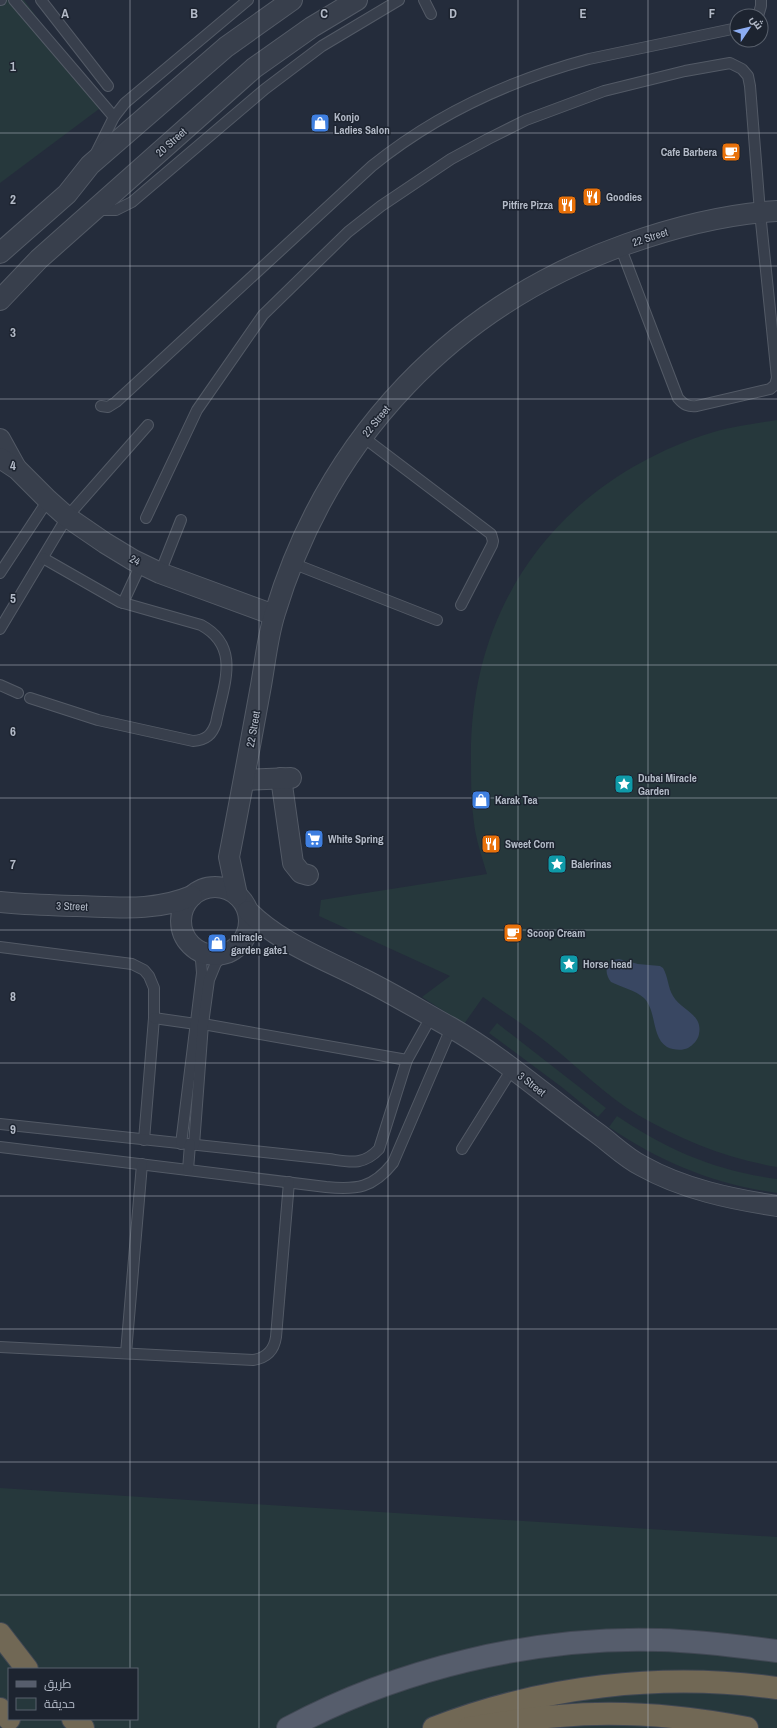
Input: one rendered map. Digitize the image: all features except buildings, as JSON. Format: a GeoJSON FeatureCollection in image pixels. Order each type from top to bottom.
{"type":"FeatureCollection","features":[{"type":"Feature","properties":{"kind":"highway"},"geometry":{"type":"LineString","coordinates":[[0,1634],[25,1668]]}},
{"type":"Feature","properties":{"kind":"highway"},"geometry":{"type":"LineString","coordinates":[[0,1644],[25,1668]]}},
{"type":"Feature","properties":{"kind":"highway"},"geometry":{"type":"LineString","coordinates":[[434,1728],[498,1707],[543,1696],[589,1688],[636,1683],[682,1682],[729,1683],[777,1688]]}},
{"type":"Feature","properties":{"kind":"highway"},"geometry":{"type":"LineString","coordinates":[[0,1709],[8,1718]]}},
{"type":"Feature","properties":{"kind":"highway"},"geometry":{"type":"LineString","coordinates":[[469,1728],[560,1716],[610,1714],[674,1717],[709,1721],[746,1728]]}},
{"type":"Feature","properties":{"kind":"highway"},"geometry":{"type":"LineString","coordinates":[[10,1720],[18,1728]]}},
{"type":"Feature","properties":{"kind":"highway"},"geometry":{"type":"LineString","coordinates":[[74,1720],[83,1728]]}},
{"type":"Feature","properties":{"kind":"main road"},"geometry":{"type":"LineString","coordinates":[[288,1728],[308,1717],[366,1693],[423,1673],[481,1658],[540,1647],[599,1641],[659,1640],[719,1643],[777,1651]]}},
{"type":"Feature","properties":{"kind":"street"},"geometry":{"type":"LineString","coordinates":[[0,253],[67,194],[90,164],[226,47],[292,0]]}},
{"type":"Feature","properties":{"kind":"street","name":"20 Street"},"geometry":{"type":"LineString","coordinates":[[0,300],[39,259],[254,68],[312,27],[357,0]]}},
{"type":"Feature","properties":{"kind":"street","name":"22 Street"},"geometry":{"type":"LineString","coordinates":[[242,903],[229,857],[274,615],[292,563],[306,530],[323,497],[363,437],[390,403],[420,371],[449,344],[513,297],[583,261],[620,246],[675,228],[732,216],[769,211]]}},
{"type":"Feature","properties":{"kind":"street","name":"24"},"geometry":{"type":"LineString","coordinates":[[0,439],[17,469]]}},
{"type":"Feature","properties":{"kind":"street","name":"24"},"geometry":{"type":"LineString","coordinates":[[0,458],[17,469],[67,517],[105,544],[160,573],[274,615]]}},
{"type":"Feature","properties":{"kind":"street"},"geometry":{"type":"LineString","coordinates":[[244,780],[286,778],[293,863],[301,873],[308,875]]}},
{"type":"Feature","properties":{"kind":"street","name":"22 Street"},"geometry":{"type":"LineString","coordinates":[[196,894],[229,857]]}},
{"type":"Feature","properties":{"kind":"street"},"geometry":{"type":"LineString","coordinates":[[210,888],[219,888],[242,903],[248,929],[245,938],[232,950],[209,955],[195,948],[189,942],[182,926],[182,915],[186,906],[196,894],[210,888]]}},
{"type":"Feature","properties":{"kind":"street","name":"3 Street"},"geometry":{"type":"LineString","coordinates":[[0,902],[143,908],[168,904],[196,894]]}},
{"type":"Feature","properties":{"kind":"street","name":"3 Street"},"geometry":{"type":"LineString","coordinates":[[242,903],[264,926],[292,944],[363,978],[451,1028],[512,1069],[576,1119],[641,1166],[674,1181],[709,1192],[744,1201],[777,1206]]}},
{"type":"Feature","properties":{"kind":"street","name":"3 Street"},"geometry":{"type":"LineString","coordinates":[[143,908],[164,914],[182,926]]}},
{"type":"Feature","properties":{"kind":"street","name":"3 Street"},"geometry":{"type":"LineString","coordinates":[[232,950],[271,942],[292,944]]}},
{"type":"Feature","properties":{"kind":"lane"},"geometry":{"type":"LineString","coordinates":[[14,0],[114,117]]}},
{"type":"Feature","properties":{"kind":"lane"},"geometry":{"type":"LineString","coordinates":[[41,0],[108,86]]}},
{"type":"Feature","properties":{"kind":"lane"},"geometry":{"type":"LineString","coordinates":[[90,164],[114,117],[125,103],[248,0]]}},
{"type":"Feature","properties":{"kind":"lane"},"geometry":{"type":"LineString","coordinates":[[94,210],[116,210],[132,202],[265,89],[322,46],[399,0]]}},
{"type":"Feature","properties":{"kind":"lane"},"geometry":{"type":"LineString","coordinates":[[424,0],[431,14]]}},
{"type":"Feature","properties":{"kind":"lane"},"geometry":{"type":"LineString","coordinates":[[101,406],[108,407],[116,402],[372,166],[398,146],[433,123],[466,106],[565,65],[589,58],[729,30]]}},
{"type":"Feature","properties":{"kind":"lane"},"geometry":{"type":"LineString","coordinates":[[146,518],[197,410],[263,315],[348,232],[381,206],[451,159],[526,120],[604,91],[658,77],[730,63],[742,69],[748,76],[750,86],[769,211],[776,378],[775,385],[770,389],[763,391],[697,406],[690,407],[683,404],[678,398],[620,246]]}},
{"type":"Feature","properties":{"kind":"lane"},"geometry":{"type":"LineString","coordinates":[[0,629],[67,517],[148,425]]}},
{"type":"Feature","properties":{"kind":"lane"},"geometry":{"type":"LineString","coordinates":[[363,437],[488,531],[493,537],[492,545],[461,605]]}},
{"type":"Feature","properties":{"kind":"lane"},"geometry":{"type":"LineString","coordinates":[[0,573],[48,500]]}},
{"type":"Feature","properties":{"kind":"lane"},"geometry":{"type":"LineString","coordinates":[[160,573],[181,520]]}},
{"type":"Feature","properties":{"kind":"lane"},"geometry":{"type":"LineString","coordinates":[[30,698],[98,720],[194,742],[209,736],[214,730],[226,669],[227,658],[224,647],[219,638],[211,630],[201,625],[123,603],[108,596],[43,558]]}},
{"type":"Feature","properties":{"kind":"lane"},"geometry":{"type":"LineString","coordinates":[[292,563],[437,620]]}},
{"type":"Feature","properties":{"kind":"lane"},"geometry":{"type":"LineString","coordinates":[[123,603],[141,564]]}},
{"type":"Feature","properties":{"kind":"lane"},"geometry":{"type":"LineString","coordinates":[[0,685],[18,693]]}},
{"type":"Feature","properties":{"kind":"lane"},"geometry":{"type":"LineString","coordinates":[[0,947],[132,964],[138,966],[149,976],[154,988],[154,1018],[144,1140]]}},
{"type":"Feature","properties":{"kind":"lane"},"geometry":{"type":"LineString","coordinates":[[188,1170],[188,1144],[199,1024],[202,967],[195,948]]}},
{"type":"Feature","properties":{"kind":"lane"},"geometry":{"type":"LineString","coordinates":[[199,1024],[210,974],[216,963],[232,950]]}},
{"type":"Feature","properties":{"kind":"lane"},"geometry":{"type":"LineString","coordinates":[[0,1124],[350,1162],[361,1161],[372,1157],[379,1149],[407,1060],[431,1017]]}},
{"type":"Feature","properties":{"kind":"lane"},"geometry":{"type":"LineString","coordinates":[[154,1018],[199,1024],[407,1060]]}},
{"type":"Feature","properties":{"kind":"lane"},"geometry":{"type":"LineString","coordinates":[[0,1147],[326,1187],[356,1188],[370,1183],[383,1175],[393,1163],[451,1028]]}},
{"type":"Feature","properties":{"kind":"lane"},"geometry":{"type":"LineString","coordinates":[[462,1149],[512,1069]]}},
{"type":"Feature","properties":{"kind":"lane"},"geometry":{"type":"LineString","coordinates":[[126,1353],[142,1164]]}},
{"type":"Feature","properties":{"kind":"lane"},"geometry":{"type":"LineString","coordinates":[[0,1347],[253,1360],[260,1359],[271,1351],[276,1337],[290,1182]]}},
{"type":"Feature","properties":{"kind":"green space"},"geometry":{"type":"Polygon","coordinates":[[[0,0],[24,0],[103,106],[0,183],[0,0]]]}},
{"type":"Feature","properties":{"kind":"green space","name":"Dubai Miracle Garden"},"geometry":{"type":"Polygon","coordinates":[[[777,420],[777,1167],[723,1154],[671,1133],[638,1115],[604,1091],[542,1039],[483,997],[464,1024],[422,997],[450,976],[319,916],[321,900],[487,874],[476,836],[472,808],[471,763],[474,706],[485,653],[504,604],[531,559],[564,520],[605,485],[651,457],[713,432],[777,420]]]}},
{"type":"Feature","properties":{"kind":"green space"},"geometry":{"type":"Polygon","coordinates":[[[497,1023],[606,1108],[598,1117],[563,1088],[489,1033],[497,1023]]]}},
{"type":"Feature","properties":{"kind":"green space"},"geometry":{"type":"Polygon","coordinates":[[[617,1116],[674,1149],[713,1165],[733,1171],[777,1179],[777,1193],[710,1178],[669,1161],[629,1140],[609,1127],[617,1116]]]}},
{"type":"Feature","properties":{"kind":"green space"},"geometry":{"type":"Polygon","coordinates":[[[0,1488],[777,1537],[777,1728],[0,1728],[0,1488]]]}},
{"type":"Feature","properties":{"kind":"water"},"geometry":{"type":"Polygon","coordinates":[[[619,959],[638,964],[660,966],[663,968],[673,996],[695,1017],[698,1022],[699,1034],[692,1045],[686,1049],[678,1050],[667,1047],[662,1043],[656,1031],[651,1010],[644,998],[611,982],[607,974],[607,967],[611,962],[619,959]]]}},
{"type":"Feature","properties":{"kind":"place","name":"Konjo Ladies Salon"},"geometry":{"type":"Point","coordinates":[320,123]}},
{"type":"Feature","properties":{"kind":"place","name":"Cafe Barbera"},"geometry":{"type":"Point","coordinates":[731,152]}},
{"type":"Feature","properties":{"kind":"place","name":"Goodies"},"geometry":{"type":"Point","coordinates":[592,197]}},
{"type":"Feature","properties":{"kind":"place","name":"Pitfire Pizza"},"geometry":{"type":"Point","coordinates":[567,205]}},
{"type":"Feature","properties":{"kind":"place","name":"Dubai Miracle Garden"},"geometry":{"type":"Point","coordinates":[624,784]}},
{"type":"Feature","properties":{"kind":"place","name":"Karak Tea"},"geometry":{"type":"Point","coordinates":[481,800]}},
{"type":"Feature","properties":{"kind":"place","name":"White Spring"},"geometry":{"type":"Point","coordinates":[314,839]}},
{"type":"Feature","properties":{"kind":"place","name":"Sweet Corn"},"geometry":{"type":"Point","coordinates":[491,844]}},
{"type":"Feature","properties":{"kind":"place","name":"Balerinas"},"geometry":{"type":"Point","coordinates":[557,864]}},
{"type":"Feature","properties":{"kind":"place","name":"Scoop Cream"},"geometry":{"type":"Point","coordinates":[513,933]}},
{"type":"Feature","properties":{"kind":"place","name":"miracle garden gate1"},"geometry":{"type":"Point","coordinates":[217,943]}},
{"type":"Feature","properties":{"kind":"place","name":"Horse head"},"geometry":{"type":"Point","coordinates":[569,964]}}]}
